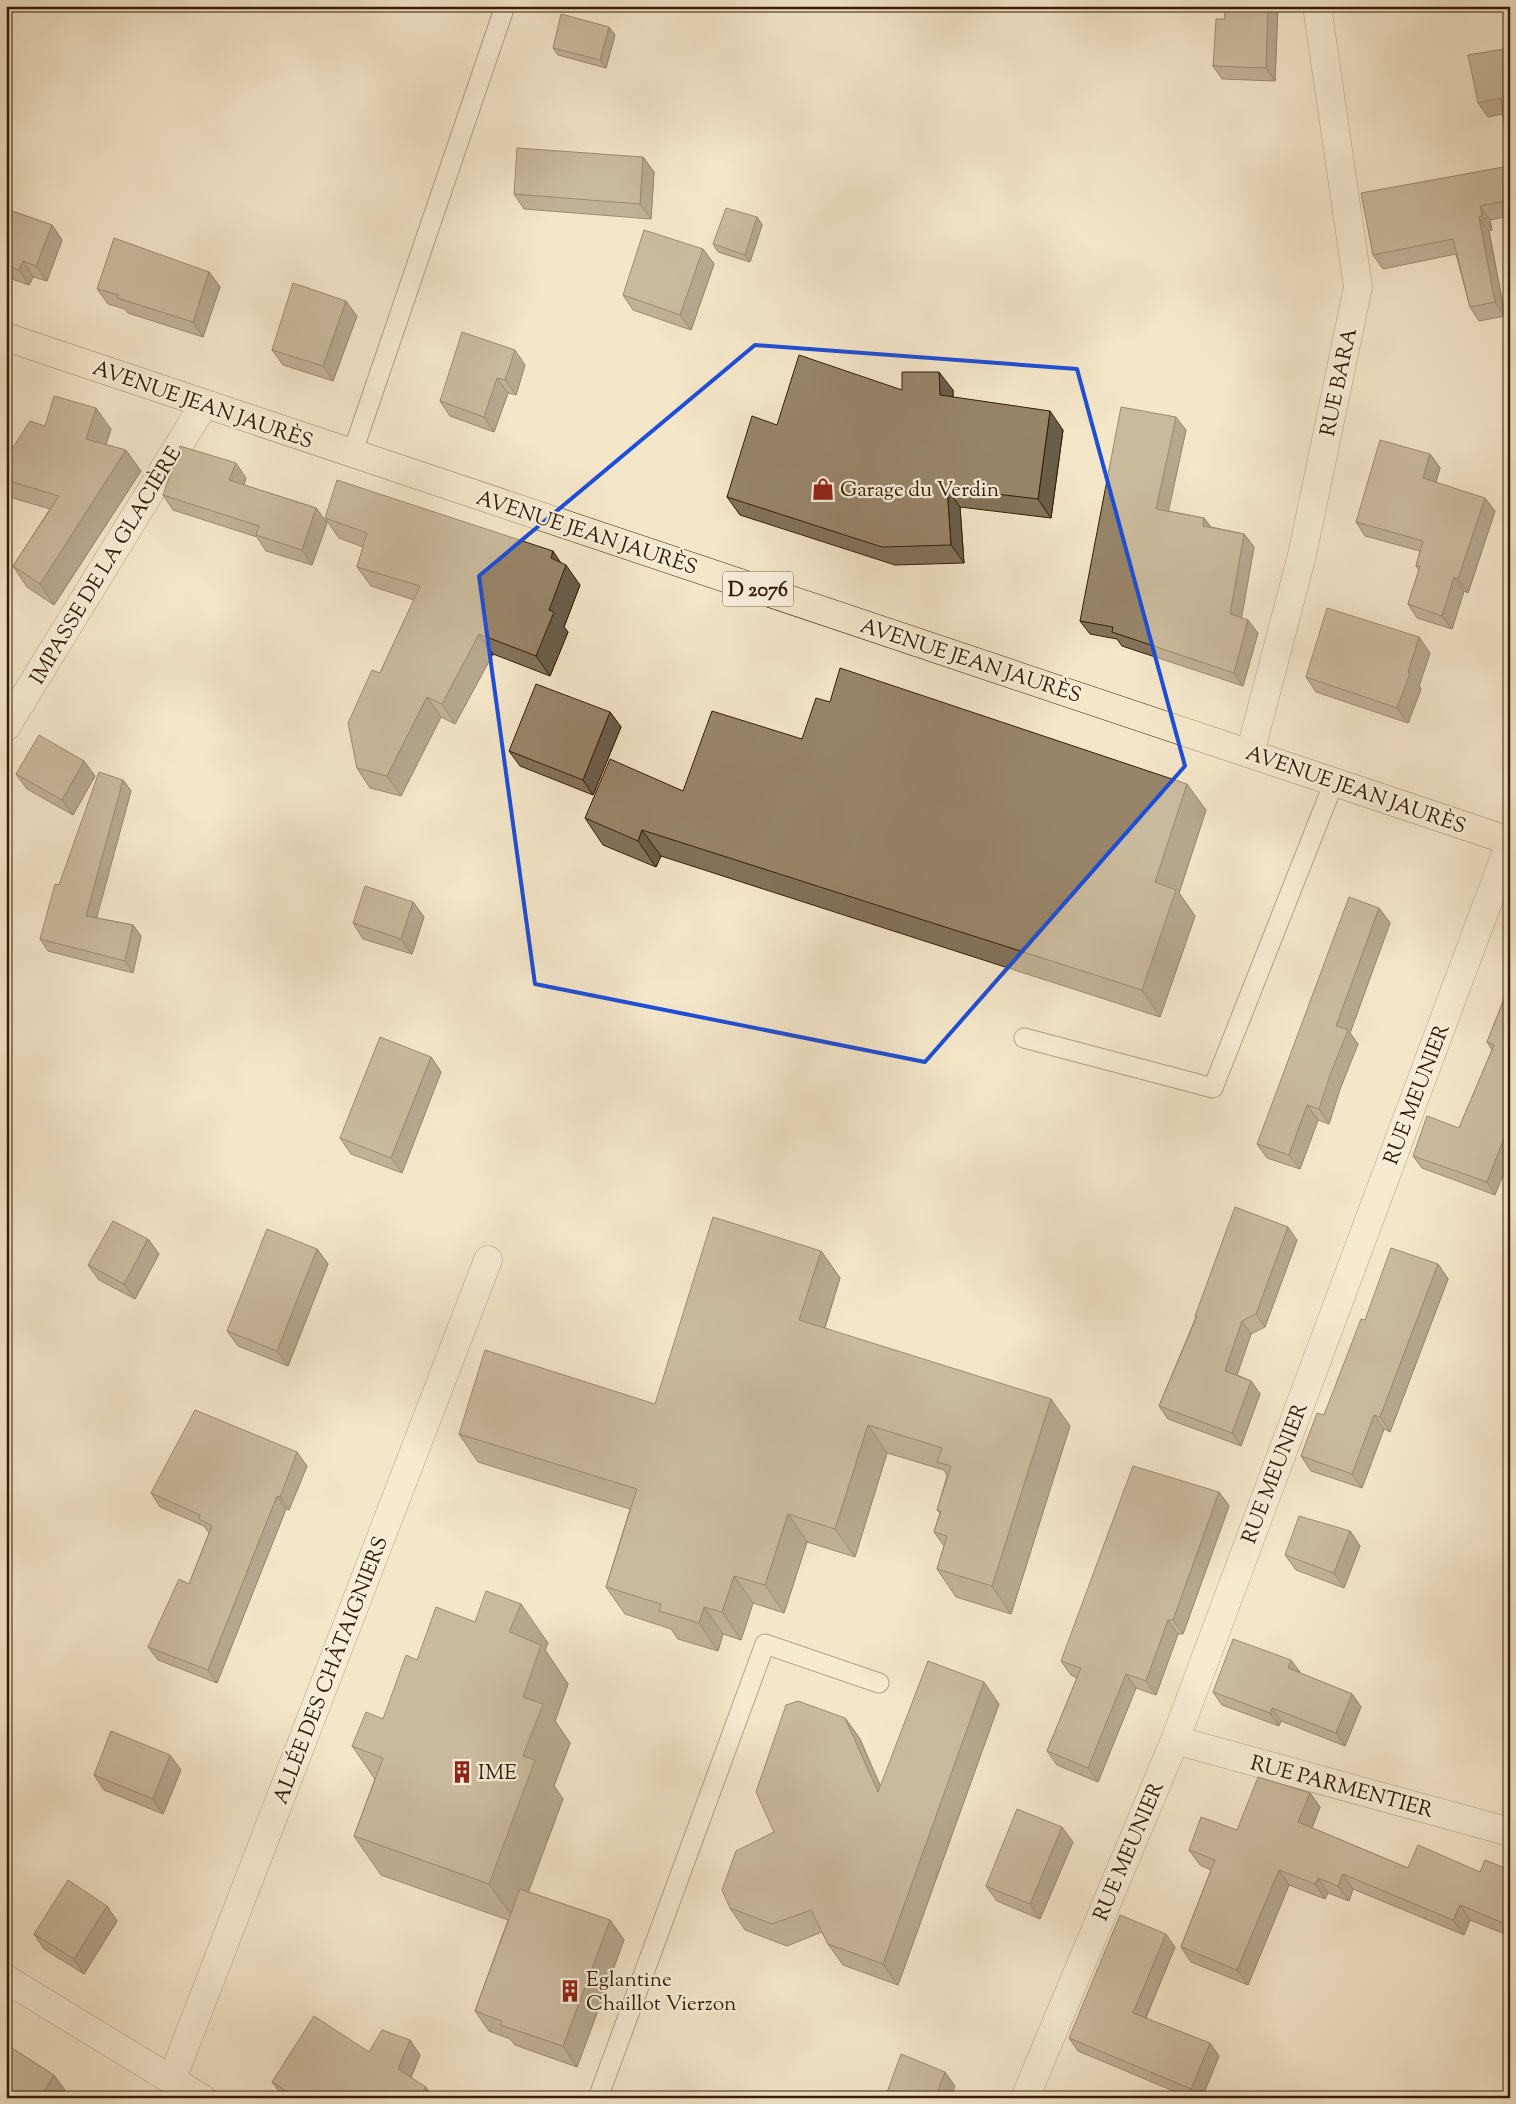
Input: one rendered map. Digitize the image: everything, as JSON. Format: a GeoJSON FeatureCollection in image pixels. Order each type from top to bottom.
{"type":"FeatureCollection","features":[{"type":"Feature","properties":{"kind":"main road","name":"AVENUE JEAN JAURÈS"},"geometry":{"type":"LineString","coordinates":[[6,337],[1250,753],[1510,842]]}},
{"type":"Feature","properties":{"kind":"street","name":"RUE BARA"},"geometry":{"type":"LineString","coordinates":[[1250,753],[1302,555],[1358,287],[1317,6]]}},
{"type":"Feature","properties":{"kind":"street","name":"IMPASSE DE LA GLACIÈRE"},"geometry":{"type":"LineString","coordinates":[[6,727],[204,404]]}},
{"type":"Feature","properties":{"kind":"street","name":"RUE MEUNIER"},"geometry":{"type":"LineString","coordinates":[[1025,2098],[1175,1740],[1510,842]]}},
{"type":"Feature","properties":{"kind":"street","name":"ALLÉE DES CHÂTAIGNIERS"},"geometry":{"type":"LineString","coordinates":[[172,2079],[488,1260]]}},
{"type":"Feature","properties":{"kind":"street","name":"RUE PARMENTIER"},"geometry":{"type":"LineString","coordinates":[[1175,1740],[1510,1832]]}},
{"type":"Feature","properties":{"kind":"street"},"geometry":{"type":"LineString","coordinates":[[6,1979],[201,2098]]}},
{"type":"Feature","properties":{"kind":"lane"},"geometry":{"type":"LineString","coordinates":[[352,454],[505,6]]}},
{"type":"Feature","properties":{"kind":"lane"},"geometry":{"type":"LineString","coordinates":[[1024,1038],[1213,1088],[1334,782]]}},
{"type":"Feature","properties":{"kind":"lane"},"geometry":{"type":"LineString","coordinates":[[598,2098],[764,1644],[879,1683]]}},
{"type":"Feature","properties":{"kind":"highlighted area"},"geometry":{"type":"Polygon","coordinates":[[[755,345],[1077,369],[1185,766],[925,1062],[535,984],[479,576],[755,345]]]}},
{"type":"Feature","properties":{"kind":"building"},"geometry":{"type":"Polygon","coordinates":[[[1225,6],[1268,6],[1266,68],[1213,66],[1216,19],[1225,19],[1225,6]]]}},
{"type":"Feature","properties":{"kind":"building"},"geometry":{"type":"Polygon","coordinates":[[[561,14],[609,27],[600,60],[553,48],[561,14]]]}},
{"type":"Feature","properties":{"kind":"building"},"geometry":{"type":"Polygon","coordinates":[[[1510,48],[1510,200],[1480,206],[1482,216],[1479,217],[1495,302],[1470,307],[1453,239],[1373,255],[1361,193],[1509,166],[1501,98],[1478,103],[1468,55],[1510,48]]]}},
{"type":"Feature","properties":{"kind":"building"},"geometry":{"type":"Polygon","coordinates":[[[517,148],[643,157],[640,204],[514,194],[517,148]]]}},
{"type":"Feature","properties":{"kind":"building"},"geometry":{"type":"Polygon","coordinates":[[[726,208],[757,217],[745,255],[713,244],[726,208]]]}},
{"type":"Feature","properties":{"kind":"building"},"geometry":{"type":"Polygon","coordinates":[[[6,209],[52,225],[36,266],[23,261],[19,270],[6,265],[6,209]]]}},
{"type":"Feature","properties":{"kind":"building"},"geometry":{"type":"Polygon","coordinates":[[[644,230],[703,249],[680,315],[623,295],[644,230]]]}},
{"type":"Feature","properties":{"kind":"building"},"geometry":{"type":"Polygon","coordinates":[[[114,238],[209,272],[193,322],[117,298],[119,295],[97,289],[114,238]]]}},
{"type":"Feature","properties":{"kind":"building"},"geometry":{"type":"Polygon","coordinates":[[[293,283],[346,301],[323,366],[272,350],[293,283]]]}},
{"type":"Feature","properties":{"kind":"building"},"geometry":{"type":"Polygon","coordinates":[[[462,332],[515,350],[505,380],[497,378],[484,417],[440,401],[462,332]]]}},
{"type":"Feature","properties":{"kind":"building"},"geometry":{"type":"Polygon","coordinates":[[[799,355],[902,390],[902,372],[939,372],[940,395],[1050,411],[1038,499],[947,488],[951,545],[882,547],[727,497],[752,416],[777,425],[799,355]]]}},
{"type":"Feature","properties":{"kind":"building"},"geometry":{"type":"Polygon","coordinates":[[[54,396],[96,408],[86,439],[126,450],[40,584],[13,566],[59,496],[6,480],[6,458],[30,421],[45,426],[54,396]]]}},
{"type":"Feature","properties":{"kind":"building"},"geometry":{"type":"Polygon","coordinates":[[[1121,407],[1176,417],[1156,509],[1204,518],[1203,526],[1244,534],[1230,614],[1248,620],[1234,673],[1112,632],[1113,627],[1080,621],[1121,407]]]}},
{"type":"Feature","properties":{"kind":"building"},"geometry":{"type":"Polygon","coordinates":[[[1380,440],[1430,454],[1423,478],[1485,498],[1458,579],[1454,577],[1442,616],[1408,604],[1420,566],[1416,566],[1423,541],[1356,522],[1380,440]]]}},
{"type":"Feature","properties":{"kind":"building"},"geometry":{"type":"Polygon","coordinates":[[[180,446],[236,463],[229,480],[316,508],[302,550],[256,535],[259,526],[163,495],[180,446]]]}},
{"type":"Feature","properties":{"kind":"building"},"geometry":{"type":"Polygon","coordinates":[[[337,480],[553,551],[551,558],[566,565],[549,610],[554,612],[536,656],[479,634],[442,704],[427,697],[387,776],[357,768],[348,723],[372,670],[380,673],[420,586],[357,567],[367,533],[325,518],[337,480]]]}},
{"type":"Feature","properties":{"kind":"building"},"geometry":{"type":"Polygon","coordinates":[[[1327,608],[1419,637],[1408,672],[1410,673],[1397,708],[1306,677],[1327,608]]]}},
{"type":"Feature","properties":{"kind":"building"},"geometry":{"type":"Polygon","coordinates":[[[840,668],[1187,784],[1155,882],[1176,890],[1142,990],[642,830],[638,841],[585,818],[610,759],[683,791],[712,711],[802,739],[816,698],[830,702],[840,668]]]}},
{"type":"Feature","properties":{"kind":"building"},"geometry":{"type":"Polygon","coordinates":[[[536,684],[610,712],[583,780],[509,751],[536,684]]]}},
{"type":"Feature","properties":{"kind":"building"},"geometry":{"type":"Polygon","coordinates":[[[39,735],[84,761],[62,800],[16,774],[39,735]]]}},
{"type":"Feature","properties":{"kind":"building"},"geometry":{"type":"Polygon","coordinates":[[[99,772],[123,780],[86,916],[133,925],[125,961],[40,939],[55,884],[59,885],[99,772]]]}},
{"type":"Feature","properties":{"kind":"building"},"geometry":{"type":"Polygon","coordinates":[[[365,886],[413,902],[401,939],[353,923],[365,886]]]}},
{"type":"Feature","properties":{"kind":"building"},"geometry":{"type":"Polygon","coordinates":[[[1349,897],[1379,908],[1336,1026],[1348,1030],[1319,1109],[1307,1105],[1289,1155],[1257,1144],[1349,897]]]}},
{"type":"Feature","properties":{"kind":"building"},"geometry":{"type":"Polygon","coordinates":[[[1510,984],[1510,1123],[1487,1182],[1413,1156],[1427,1116],[1459,1128],[1494,1045],[1487,1042],[1510,984]]]}},
{"type":"Feature","properties":{"kind":"building"},"geometry":{"type":"Polygon","coordinates":[[[380,1037],[431,1057],[391,1158],[340,1138],[380,1037]]]}},
{"type":"Feature","properties":{"kind":"building"},"geometry":{"type":"Polygon","coordinates":[[[1235,1207],[1288,1227],[1256,1314],[1242,1321],[1225,1371],[1251,1381],[1232,1433],[1159,1406],[1197,1316],[1195,1316],[1235,1207]]]}},
{"type":"Feature","properties":{"kind":"building"},"geometry":{"type":"Polygon","coordinates":[[[713,1217],[821,1251],[799,1320],[1051,1399],[992,1586],[937,1569],[947,1536],[934,1532],[941,1511],[937,1510],[951,1466],[937,1462],[942,1448],[868,1425],[835,1529],[788,1514],[765,1585],[734,1576],[722,1612],[704,1607],[699,1623],[659,1611],[661,1604],[606,1587],[637,1489],[459,1434],[485,1350],[655,1404],[713,1217]]]}},
{"type":"Feature","properties":{"kind":"building"},"geometry":{"type":"Polygon","coordinates":[[[113,1221],[148,1239],[124,1284],[88,1265],[113,1221]]]}},
{"type":"Feature","properties":{"kind":"building"},"geometry":{"type":"Polygon","coordinates":[[[267,1229],[317,1249],[277,1351],[227,1331],[267,1229]]]}},
{"type":"Feature","properties":{"kind":"building"},"geometry":{"type":"Polygon","coordinates":[[[1391,1248],[1438,1264],[1380,1417],[1374,1415],[1352,1474],[1301,1456],[1317,1413],[1324,1415],[1361,1319],[1365,1320],[1391,1248]]]}},
{"type":"Feature","properties":{"kind":"building"},"geometry":{"type":"Polygon","coordinates":[[[195,1410],[297,1452],[280,1497],[277,1496],[208,1670],[148,1647],[179,1579],[189,1584],[212,1526],[199,1519],[200,1515],[151,1493],[195,1410]]]}},
{"type":"Feature","properties":{"kind":"building"},"geometry":{"type":"Polygon","coordinates":[[[1133,1466],[1219,1492],[1173,1620],[1168,1620],[1146,1681],[1126,1674],[1088,1768],[1047,1751],[1081,1668],[1061,1661],[1133,1466]]]}},
{"type":"Feature","properties":{"kind":"building"},"geometry":{"type":"Polygon","coordinates":[[[1299,1516],[1350,1531],[1334,1573],[1285,1555],[1299,1516]]]}},
{"type":"Feature","properties":{"kind":"building","name":"IME"},"geometry":{"type":"Polygon","coordinates":[[[486,1591],[521,1604],[509,1632],[541,1645],[523,1697],[543,1704],[523,1756],[535,1760],[489,1884],[354,1836],[383,1758],[352,1746],[366,1712],[383,1719],[406,1655],[417,1660],[436,1607],[475,1622],[486,1591]]]}},
{"type":"Feature","properties":{"kind":"building"},"geometry":{"type":"Polygon","coordinates":[[[1233,1639],[1291,1660],[1288,1668],[1352,1694],[1336,1733],[1272,1708],[1270,1713],[1213,1692],[1233,1639]]]}},
{"type":"Feature","properties":{"kind":"building"},"geometry":{"type":"Polygon","coordinates":[[[928,1661],[984,1682],[883,1964],[828,1944],[811,1910],[772,1924],[730,1908],[722,1890],[736,1851],[774,1832],[756,1792],[786,1705],[798,1701],[845,1718],[878,1792],[928,1661]]]}},
{"type":"Feature","properties":{"kind":"building"},"geometry":{"type":"Polygon","coordinates":[[[111,1731],[170,1755],[153,1799],[94,1775],[111,1731]]]}},
{"type":"Feature","properties":{"kind":"building"},"geometry":{"type":"Polygon","coordinates":[[[1258,1777],[1310,1793],[1298,1822],[1408,1868],[1418,1845],[1480,1872],[1485,1860],[1510,1870],[1510,1926],[1460,1905],[1453,1920],[1343,1874],[1338,1886],[1318,1878],[1315,1884],[1279,1870],[1237,1970],[1181,1947],[1215,1860],[1189,1850],[1201,1817],[1237,1830],[1258,1777]]]}},
{"type":"Feature","properties":{"kind":"building"},"geometry":{"type":"Polygon","coordinates":[[[1017,1809],[1062,1827],[1030,1904],[986,1886],[1017,1809]]]}},
{"type":"Feature","properties":{"kind":"building"},"geometry":{"type":"Polygon","coordinates":[[[68,1880],[107,1906],[74,1959],[34,1934],[68,1880]]]}},
{"type":"Feature","properties":{"kind":"building"},"geometry":{"type":"Polygon","coordinates":[[[520,1889],[610,1920],[563,2046],[500,2025],[502,2021],[475,2011],[520,1889]]]}},
{"type":"Feature","properties":{"kind":"building"},"geometry":{"type":"Polygon","coordinates":[[[1120,1915],[1166,1934],[1133,2013],[1210,2043],[1191,2089],[1069,2038],[1120,1915]]]}},
{"type":"Feature","properties":{"kind":"building"},"geometry":{"type":"Polygon","coordinates":[[[314,2016],[369,2052],[382,2030],[410,2040],[398,2069],[426,2087],[419,2098],[297,2098],[272,2082],[314,2016]]]}},
{"type":"Feature","properties":{"kind":"building"},"geometry":{"type":"Polygon","coordinates":[[[6,2044],[54,2075],[40,2098],[20,2098],[6,2089],[6,2044]]]}},
{"type":"Feature","properties":{"kind":"building"},"geometry":{"type":"Polygon","coordinates":[[[901,2054],[945,2072],[935,2098],[885,2098],[901,2054]]]}},
{"type":"Feature","properties":{"kind":"place","name":"Garage du Verdin"},"geometry":{"type":"Point","coordinates":[823,489]}},
{"type":"Feature","properties":{"kind":"place","name":"IME"},"geometry":{"type":"Point","coordinates":[462,1772]}},
{"type":"Feature","properties":{"kind":"place","name":"Eglantine Chaillot Vierzon"},"geometry":{"type":"Point","coordinates":[570,1991]}}]}
